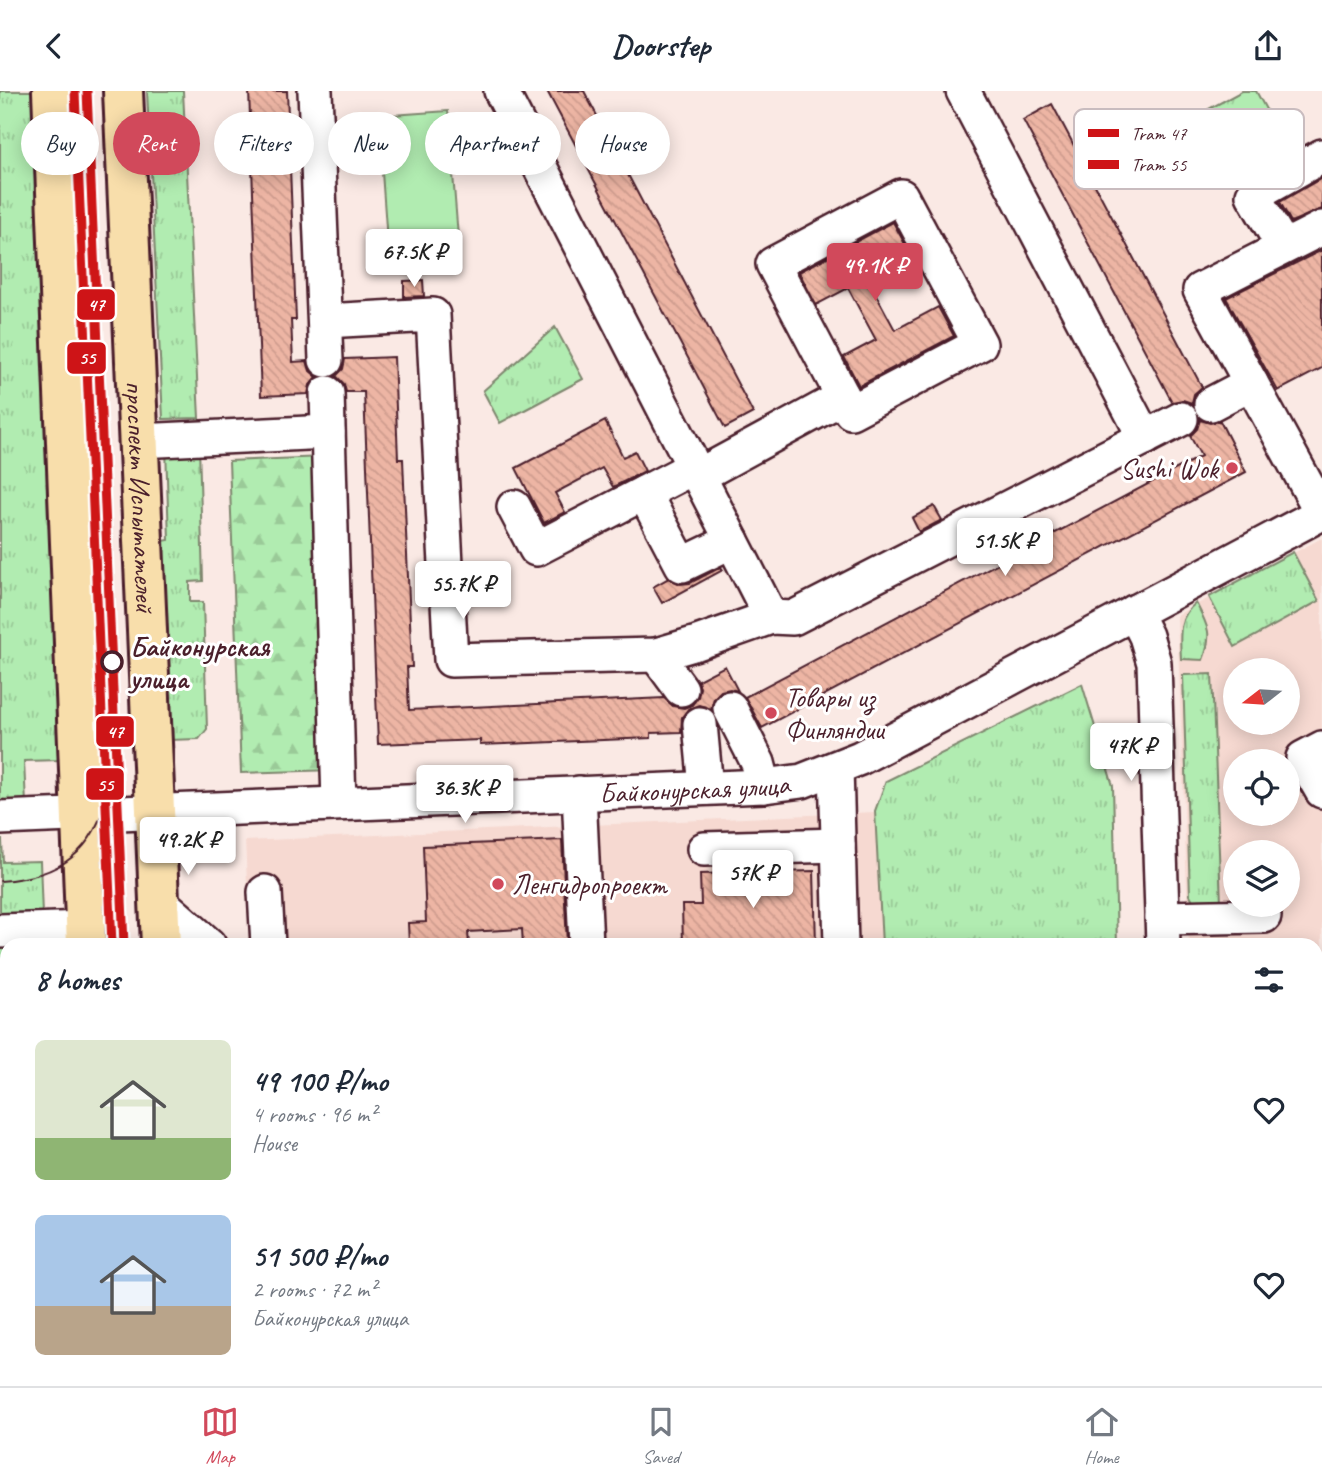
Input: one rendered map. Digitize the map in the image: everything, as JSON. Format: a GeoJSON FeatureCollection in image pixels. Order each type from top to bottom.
{"type":"FeatureCollection","features":[{"type":"Feature","properties":{"kind":"main road"},"geometry":{"type":"LineString","coordinates":[[52,91],[86,936]]}},
{"type":"Feature","properties":{"kind":"main road","name":"проспект Испытателей"},"geometry":{"type":"LineString","coordinates":[[123,91],[161,938]]}},
{"type":"Feature","properties":{"kind":"street"},"geometry":{"type":"LineString","coordinates":[[315,91],[326,360]]}},
{"type":"Feature","properties":{"kind":"street"},"geometry":{"type":"LineString","coordinates":[[500,91],[771,617]]}},
{"type":"Feature","properties":{"kind":"street"},"geometry":{"type":"LineString","coordinates":[[963,91],[1145,438]]}},
{"type":"Feature","properties":{"kind":"street"},"geometry":{"type":"LineString","coordinates":[[1304,166],[1322,156]]}},
{"type":"Feature","properties":{"kind":"street"},"geometry":{"type":"LineString","coordinates":[[1264,189],[1253,195],[1283,246]]}},
{"type":"Feature","properties":{"kind":"street"},"geometry":{"type":"LineString","coordinates":[[901,196],[980,344],[851,412],[842,395],[773,264],[901,196]]}},
{"type":"Feature","properties":{"kind":"street"},"geometry":{"type":"LineString","coordinates":[[1322,228],[1199,290],[1322,513]]}},
{"type":"Feature","properties":{"kind":"street"},"geometry":{"type":"LineString","coordinates":[[325,321],[433,315],[451,660],[656,655],[771,617],[793,618],[1181,419]]}},
{"type":"Feature","properties":{"kind":"street"},"geometry":{"type":"LineString","coordinates":[[1211,404],[1251,383]]}},
{"type":"Feature","properties":{"kind":"street"},"geometry":{"type":"LineString","coordinates":[[327,393],[339,803]]}},
{"type":"Feature","properties":{"kind":"street"},"geometry":{"type":"LineString","coordinates":[[514,507],[536,549],[644,493],[696,471],[834,402],[842,395]]}},
{"type":"Feature","properties":{"kind":"street"},"geometry":{"type":"LineString","coordinates":[[139,440],[328,432]]}},
{"type":"Feature","properties":{"kind":"street"},"geometry":{"type":"LineString","coordinates":[[644,493],[682,565],[732,541]]}},
{"type":"Feature","properties":{"kind":"street","name":"Байконурская улица"},"geometry":{"type":"LineString","coordinates":[[0,818],[764,786],[802,781],[860,758],[1322,513]]}},
{"type":"Feature","properties":{"kind":"street"},"geometry":{"type":"LineString","coordinates":[[1134,612],[1146,636],[1154,663],[1163,932],[1258,917]]}},
{"type":"Feature","properties":{"kind":"street"},"geometry":{"type":"LineString","coordinates":[[656,655],[681,689]]}},
{"type":"Feature","properties":{"kind":"street"},"geometry":{"type":"LineString","coordinates":[[730,708],[758,763],[764,786]]}},
{"type":"Feature","properties":{"kind":"street"},"geometry":{"type":"LineString","coordinates":[[700,724],[706,788]]}},
{"type":"Feature","properties":{"kind":"street"},"geometry":{"type":"LineString","coordinates":[[1322,748],[1303,758],[1322,790]]}},
{"type":"Feature","properties":{"kind":"street"},"geometry":{"type":"LineString","coordinates":[[836,768],[841,938]]}},
{"type":"Feature","properties":{"kind":"street"},"geometry":{"type":"LineString","coordinates":[[579,793],[586,938]]}},
{"type":"Feature","properties":{"kind":"street"},"geometry":{"type":"LineString","coordinates":[[704,849],[838,845]]}},
{"type":"Feature","properties":{"kind":"street"},"geometry":{"type":"LineString","coordinates":[[265,892],[268,938]]}},
{"type":"Feature","properties":{"kind":"street"},"geometry":{"type":"LineString","coordinates":[[159,901],[201,938]]}},
{"type":"Feature","properties":{"kind":"street"},"geometry":{"type":"LineString","coordinates":[[0,931],[86,936]]}},
{"type":"Feature","properties":{"kind":"shaded area"},"geometry":{"type":"Polygon","coordinates":[[[1322,538],[1322,938],[1189,938],[1177,615],[1322,538]]]}},
{"type":"Feature","properties":{"kind":"shaded area"},"geometry":{"type":"Polygon","coordinates":[[[875,812],[882,938],[250,938],[245,841],[875,812]]]}},
{"type":"Feature","properties":{"kind":"green space"},"geometry":{"type":"Polygon","coordinates":[[[0,91],[32,91],[33,112],[21,112],[21,175],[36,175],[60,760],[24,761],[26,804],[0,805],[0,91]]]}},
{"type":"Feature","properties":{"kind":"green space"},"geometry":{"type":"Polygon","coordinates":[[[147,91],[183,91],[184,112],[148,112],[147,91]]]}},
{"type":"Feature","properties":{"kind":"green space"},"geometry":{"type":"Polygon","coordinates":[[[1242,91],[1256,91],[1266,109],[1209,109],[1242,91]]]}},
{"type":"Feature","properties":{"kind":"green space"},"geometry":{"type":"Polygon","coordinates":[[[425,113],[425,175],[453,175],[458,237],[387,242],[382,175],[411,175],[411,114],[425,113]]]}},
{"type":"Feature","properties":{"kind":"green space"},"geometry":{"type":"Polygon","coordinates":[[[151,175],[187,175],[199,418],[163,419],[151,175]]]}},
{"type":"Feature","properties":{"kind":"green space"},"geometry":{"type":"Polygon","coordinates":[[[555,327],[583,379],[500,423],[483,391],[555,327]]]}},
{"type":"Feature","properties":{"kind":"green space"},"geometry":{"type":"Polygon","coordinates":[[[199,446],[203,581],[190,582],[190,602],[203,602],[207,729],[199,739],[169,740],[163,541],[169,540],[166,447],[199,446]]]}},
{"type":"Feature","properties":{"kind":"green space"},"geometry":{"type":"Polygon","coordinates":[[[323,457],[334,770],[241,773],[229,461],[323,457]]]}},
{"type":"Feature","properties":{"kind":"green space"},"geometry":{"type":"Polygon","coordinates":[[[1293,552],[1319,601],[1235,647],[1209,597],[1293,552]]]}},
{"type":"Feature","properties":{"kind":"green space"},"geometry":{"type":"Polygon","coordinates":[[[1196,603],[1208,630],[1206,651],[1203,660],[1181,659],[1180,635],[1183,621],[1196,603]]]}},
{"type":"Feature","properties":{"kind":"green space"},"geometry":{"type":"Polygon","coordinates":[[[1212,674],[1221,903],[1194,902],[1190,895],[1183,675],[1212,674]]]}},
{"type":"Feature","properties":{"kind":"green space"},"geometry":{"type":"Polygon","coordinates":[[[1082,684],[1113,786],[1117,938],[882,938],[875,811],[886,781],[1082,684]]]}},
{"type":"Feature","properties":{"kind":"green space"},"geometry":{"type":"Polygon","coordinates":[[[0,840],[3,862],[40,861],[42,915],[0,917],[0,840]]]}},
{"type":"Feature","properties":{"kind":"building"},"geometry":{"type":"Polygon","coordinates":[[[249,91],[287,91],[288,112],[250,112],[249,91]]]}},
{"type":"Feature","properties":{"kind":"building"},"geometry":{"type":"Polygon","coordinates":[[[547,91],[584,91],[595,112],[575,112],[575,144],[561,118],[561,112],[558,112],[547,91]]]}},
{"type":"Feature","properties":{"kind":"building"},"geometry":{"type":"Polygon","coordinates":[[[1052,104],[1074,146],[1074,189],[1097,189],[1202,387],[1194,394],[1192,403],[1183,400],[1172,402],[1023,120],[1052,104]]]}},
{"type":"Feature","properties":{"kind":"building"},"geometry":{"type":"Polygon","coordinates":[[[252,175],[290,175],[296,320],[291,320],[293,362],[307,361],[310,371],[317,377],[310,385],[308,394],[261,396],[252,175]]]}},
{"type":"Feature","properties":{"kind":"building"},"geometry":{"type":"Polygon","coordinates":[[[591,175],[628,175],[753,413],[725,428],[591,175]]]}},
{"type":"Feature","properties":{"kind":"building"},"geometry":{"type":"Polygon","coordinates":[[[1322,178],[1322,209],[1291,222],[1280,202],[1322,178]]]}},
{"type":"Feature","properties":{"kind":"building"},"geometry":{"type":"Polygon","coordinates":[[[893,222],[911,255],[867,278],[895,330],[938,307],[954,336],[859,386],[844,357],[876,340],[848,288],[816,305],[799,272],[893,222]]]}},
{"type":"Feature","properties":{"kind":"building"},"geometry":{"type":"Polygon","coordinates":[[[1322,250],[1322,368],[1278,391],[1226,298],[1322,250]]]}},
{"type":"Feature","properties":{"kind":"building"},"geometry":{"type":"Polygon","coordinates":[[[423,280],[424,296],[404,297],[404,281],[423,280]]]}},
{"type":"Feature","properties":{"kind":"building"},"geometry":{"type":"Polygon","coordinates":[[[394,357],[398,459],[403,459],[412,667],[407,667],[409,710],[664,698],[673,706],[684,708],[692,705],[698,697],[698,680],[725,666],[738,691],[721,691],[714,698],[711,709],[699,705],[688,709],[682,717],[681,732],[651,733],[651,738],[480,745],[480,740],[378,744],[364,392],[346,392],[344,384],[336,376],[343,369],[345,359],[394,357]]]}},
{"type":"Feature","properties":{"kind":"building"},"geometry":{"type":"Polygon","coordinates":[[[1200,420],[1210,423],[1220,421],[1246,472],[762,728],[745,697],[1201,456],[1190,436],[1197,429],[1200,420]]]}},
{"type":"Feature","properties":{"kind":"building"},"geometry":{"type":"Polygon","coordinates":[[[605,421],[623,457],[635,451],[645,471],[613,487],[602,468],[555,493],[565,512],[544,523],[516,468],[605,421]]]}},
{"type":"Feature","properties":{"kind":"building"},"geometry":{"type":"Polygon","coordinates":[[[934,506],[942,520],[919,532],[912,518],[934,506]]]}},
{"type":"Feature","properties":{"kind":"building"},"geometry":{"type":"Polygon","coordinates":[[[721,567],[723,570],[662,603],[653,587],[669,578],[680,584],[690,583],[721,567]]]}},
{"type":"Feature","properties":{"kind":"building","name":"Ленгидропроект"},"geometry":{"type":"Polygon","coordinates":[[[562,840],[567,938],[523,938],[522,929],[468,932],[468,938],[409,938],[408,923],[426,922],[423,846],[562,840]]]}},
{"type":"Feature","properties":{"kind":"building"},"geometry":{"type":"Polygon","coordinates":[[[814,871],[816,938],[683,938],[682,905],[701,905],[700,874],[814,871]]]}},
{"type":"Feature","properties":{"kind":"tram line","name":"47"},"geometry":{"type":"LineString","coordinates":[[87,91],[124,938]]}},
{"type":"Feature","properties":{"kind":"tram line","name":"55"},"geometry":{"type":"LineString","coordinates":[[75,92],[112,938]]}},
{"type":"Feature","properties":{"kind":"tram line"},"geometry":{"type":"LineString","coordinates":[[0,881],[40,874],[72,857],[94,831],[108,792]]}},
{"type":"Feature","properties":{"kind":"place","name":"Sushi Wok"},"geometry":{"type":"Point","coordinates":[1232,468]}},
{"type":"Feature","properties":{"kind":"place","name":"Байконурская улица"},"geometry":{"type":"Point","coordinates":[112,662]}},
{"type":"Feature","properties":{"kind":"place","name":"Товары из Финляндии"},"geometry":{"type":"Point","coordinates":[771,713]}},
{"type":"Feature","properties":{"kind":"place","name":"Ленгидропроект"},"geometry":{"type":"Point","coordinates":[498,884]}}]}
